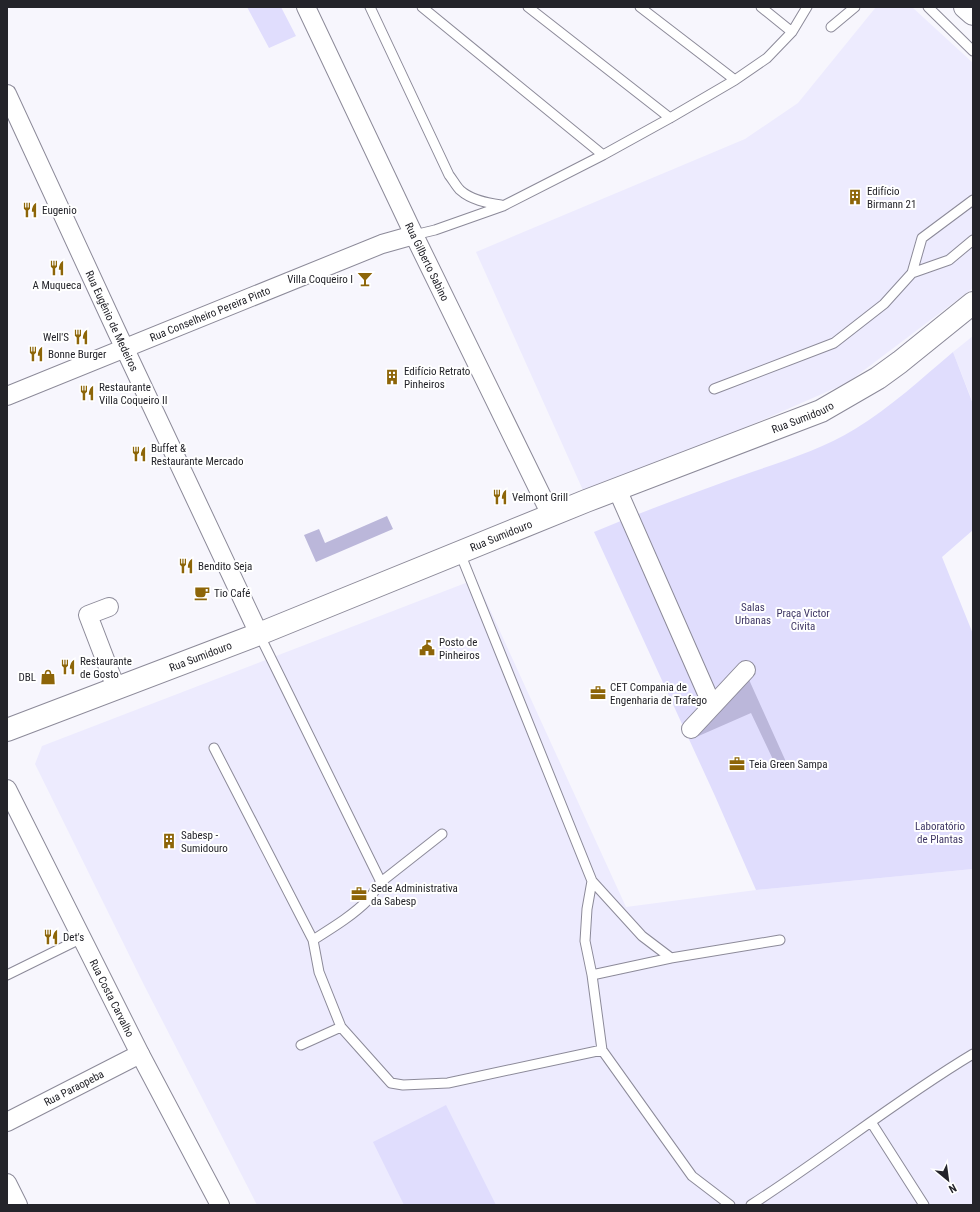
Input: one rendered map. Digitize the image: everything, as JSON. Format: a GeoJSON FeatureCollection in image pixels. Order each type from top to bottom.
{"type":"FeatureCollection","features":[{"type":"Feature","properties":{"kind":"main road"},"geometry":{"type":"LineString","coordinates":[[965,7],[973,14]]}},
{"type":"Feature","properties":{"kind":"main road","name":"Rua Sumidouro"},"geometry":{"type":"LineString","coordinates":[[7,730],[259,634],[551,515],[821,411],[878,378],[973,303]]}},
{"type":"Feature","properties":{"kind":"street","name":"Rua Gilberto Sabino"},"geometry":{"type":"LineString","coordinates":[[306,7],[414,235],[551,515]]}},
{"type":"Feature","properties":{"kind":"street","name":"Rua Eugênio de Medeiros"},"geometry":{"type":"LineString","coordinates":[[7,94],[124,348],[259,634]]}},
{"type":"Feature","properties":{"kind":"street","name":"Rua Conselheiro Pereira Pinto"},"geometry":{"type":"LineString","coordinates":[[7,396],[382,244],[414,235]]}},
{"type":"Feature","properties":{"kind":"street"},"geometry":{"type":"LineString","coordinates":[[617,489],[712,704]]}},
{"type":"Feature","properties":{"kind":"street"},"geometry":{"type":"LineString","coordinates":[[109,607],[88,615],[116,688]]}},
{"type":"Feature","properties":{"kind":"street"},"geometry":{"type":"LineString","coordinates":[[691,729],[712,704],[746,670]]}},
{"type":"Feature","properties":{"kind":"street","name":"Rua Costa Carvalho"},"geometry":{"type":"LineString","coordinates":[[7,789],[140,1054],[220,1205]]}},
{"type":"Feature","properties":{"kind":"street","name":"Rua Paraopeba"},"geometry":{"type":"LineString","coordinates":[[7,1122],[140,1054]]}},
{"type":"Feature","properties":{"kind":"street"},"geometry":{"type":"LineString","coordinates":[[7,1183],[18,1205]]}},
{"type":"Feature","properties":{"kind":"lane"},"geometry":{"type":"LineString","coordinates":[[370,7],[449,175],[460,190],[471,198],[503,206]]}},
{"type":"Feature","properties":{"kind":"lane"},"geometry":{"type":"LineString","coordinates":[[422,7],[603,155]]}},
{"type":"Feature","properties":{"kind":"lane"},"geometry":{"type":"LineString","coordinates":[[528,7],[670,118]]}},
{"type":"Feature","properties":{"kind":"lane"},"geometry":{"type":"LineString","coordinates":[[640,7],[735,80]]}},
{"type":"Feature","properties":{"kind":"lane"},"geometry":{"type":"LineString","coordinates":[[761,7],[792,32]]}},
{"type":"Feature","properties":{"kind":"lane"},"geometry":{"type":"LineString","coordinates":[[414,235],[435,230],[503,206],[603,155],[670,118],[735,80],[767,58],[792,32],[807,7]]}},
{"type":"Feature","properties":{"kind":"lane"},"geometry":{"type":"LineString","coordinates":[[831,27],[855,7]]}},
{"type":"Feature","properties":{"kind":"lane"},"geometry":{"type":"LineString","coordinates":[[928,7],[973,51]]}},
{"type":"Feature","properties":{"kind":"lane"},"geometry":{"type":"LineString","coordinates":[[714,389],[834,343],[884,304],[912,273],[922,238],[973,200]]}},
{"type":"Feature","properties":{"kind":"lane"},"geometry":{"type":"LineString","coordinates":[[912,273],[949,260],[973,240]]}},
{"type":"Feature","properties":{"kind":"lane"},"geometry":{"type":"LineString","coordinates":[[459,552],[592,881],[642,936],[670,958]]}},
{"type":"Feature","properties":{"kind":"lane"},"geometry":{"type":"LineString","coordinates":[[259,634],[380,882]]}},
{"type":"Feature","properties":{"kind":"lane"},"geometry":{"type":"LineString","coordinates":[[214,748],[313,940],[319,972],[341,1027],[392,1083],[403,1086],[448,1083],[602,1050]]}},
{"type":"Feature","properties":{"kind":"lane"},"geometry":{"type":"LineString","coordinates":[[313,940],[331,929],[356,910],[368,899],[380,882],[442,834]]}},
{"type":"Feature","properties":{"kind":"lane"},"geometry":{"type":"LineString","coordinates":[[592,881],[587,909],[585,941],[592,975],[602,1050],[692,1176],[730,1205]]}},
{"type":"Feature","properties":{"kind":"lane"},"geometry":{"type":"LineString","coordinates":[[7,975],[82,938]]}},
{"type":"Feature","properties":{"kind":"lane"},"geometry":{"type":"LineString","coordinates":[[592,975],[670,958],[780,940]]}},
{"type":"Feature","properties":{"kind":"lane"},"geometry":{"type":"LineString","coordinates":[[301,1045],[341,1027]]}},
{"type":"Feature","properties":{"kind":"lane"},"geometry":{"type":"LineString","coordinates":[[751,1205],[785,1183],[942,1072],[973,1054]]}},
{"type":"Feature","properties":{"kind":"lane"},"geometry":{"type":"LineString","coordinates":[[871,1122],[924,1205]]}},
{"type":"Feature","properties":{"kind":"shaded area"},"geometry":{"type":"Polygon","coordinates":[[[876,7],[912,7],[973,63],[973,288],[847,383],[586,497],[476,252],[745,139],[798,103],[876,7]]]}},
{"type":"Feature","properties":{"kind":"shaded area"},"geometry":{"type":"Polygon","coordinates":[[[973,336],[973,403],[953,352],[973,336]]]}},
{"type":"Feature","properties":{"kind":"shaded area"},"geometry":{"type":"Polygon","coordinates":[[[387,516],[393,529],[316,562],[304,535],[319,529],[325,543],[387,516]]]}},
{"type":"Feature","properties":{"kind":"shaded area","name":"Sede Administrativa da Sabesp"},"geometry":{"type":"Polygon","coordinates":[[[476,579],[626,907],[756,890],[973,869],[973,1205],[257,1205],[144,985],[35,764],[42,746],[476,579]]]}},
{"type":"Feature","properties":{"kind":"shaded area"},"geometry":{"type":"Polygon","coordinates":[[[746,673],[787,764],[777,768],[751,713],[694,738],[691,732],[746,673]]]}},
{"type":"Feature","properties":{"kind":"green space"},"geometry":{"type":"Polygon","coordinates":[[[247,7],[281,7],[296,36],[269,48],[247,7]]]}},
{"type":"Feature","properties":{"kind":"green space","name":"Praça Victor Civita"},"geometry":{"type":"Polygon","coordinates":[[[953,352],[973,404],[973,530],[942,557],[973,634],[973,869],[756,890],[715,796],[594,532],[673,501],[805,453],[843,436],[881,411],[906,392],[953,352]]]}},
{"type":"Feature","properties":{"kind":"green space"},"geometry":{"type":"Polygon","coordinates":[[[446,1105],[496,1205],[404,1205],[373,1142],[446,1105]]]}},
{"type":"Feature","properties":{"kind":"place","name":"Edifício Birmann 21"},"geometry":{"type":"Point","coordinates":[855,197]}},
{"type":"Feature","properties":{"kind":"place","name":"Eugenio"},"geometry":{"type":"Point","coordinates":[30,210]}},
{"type":"Feature","properties":{"kind":"place","name":"A Muqueca"},"geometry":{"type":"Point","coordinates":[57,268]}},
{"type":"Feature","properties":{"kind":"place","name":"Villa Coqueiro I"},"geometry":{"type":"Point","coordinates":[365,279]}},
{"type":"Feature","properties":{"kind":"place","name":"Well'S"},"geometry":{"type":"Point","coordinates":[81,337]}},
{"type":"Feature","properties":{"kind":"place","name":"Bonne Burger"},"geometry":{"type":"Point","coordinates":[36,354]}},
{"type":"Feature","properties":{"kind":"place","name":"Edifício Retrato Pinheiros"},"geometry":{"type":"Point","coordinates":[392,377]}},
{"type":"Feature","properties":{"kind":"place","name":"Restaurante Villa Coqueiro II"},"geometry":{"type":"Point","coordinates":[87,393]}},
{"type":"Feature","properties":{"kind":"place","name":"Buffet & Restaurante Mercado"},"geometry":{"type":"Point","coordinates":[139,454]}},
{"type":"Feature","properties":{"kind":"place","name":"Velmont Grill"},"geometry":{"type":"Point","coordinates":[500,497]}},
{"type":"Feature","properties":{"kind":"place","name":"Bendito Seja"},"geometry":{"type":"Point","coordinates":[186,566]}},
{"type":"Feature","properties":{"kind":"place","name":"Tio Café"},"geometry":{"type":"Point","coordinates":[202,593]}},
{"type":"Feature","properties":{"kind":"place","name":"Posto de Pinheiros"},"geometry":{"type":"Point","coordinates":[427,648]}},
{"type":"Feature","properties":{"kind":"place","name":"Restaurante de Gosto"},"geometry":{"type":"Point","coordinates":[68,667]}},
{"type":"Feature","properties":{"kind":"place","name":"DBL"},"geometry":{"type":"Point","coordinates":[48,677]}},
{"type":"Feature","properties":{"kind":"place","name":"CET Compania de Engenharia de Trafego"},"geometry":{"type":"Point","coordinates":[598,693]}},
{"type":"Feature","properties":{"kind":"place","name":"Teia Green Sampa"},"geometry":{"type":"Point","coordinates":[737,764]}},
{"type":"Feature","properties":{"kind":"place","name":"Sabesp - Sumidouro"},"geometry":{"type":"Point","coordinates":[169,841]}},
{"type":"Feature","properties":{"kind":"place","name":"Sede Administrativa da Sabesp"},"geometry":{"type":"Point","coordinates":[359,894]}},
{"type":"Feature","properties":{"kind":"place","name":"Det's"},"geometry":{"type":"Point","coordinates":[51,937]}},
{"type":"Feature","properties":{"kind":"park label","name":"Salas Urbanas"},"geometry":{"type":"Point","coordinates":[753,613]}},
{"type":"Feature","properties":{"kind":"park label","name":"Laboratório de Plantas"},"geometry":{"type":"Point","coordinates":[940,832]}}]}
